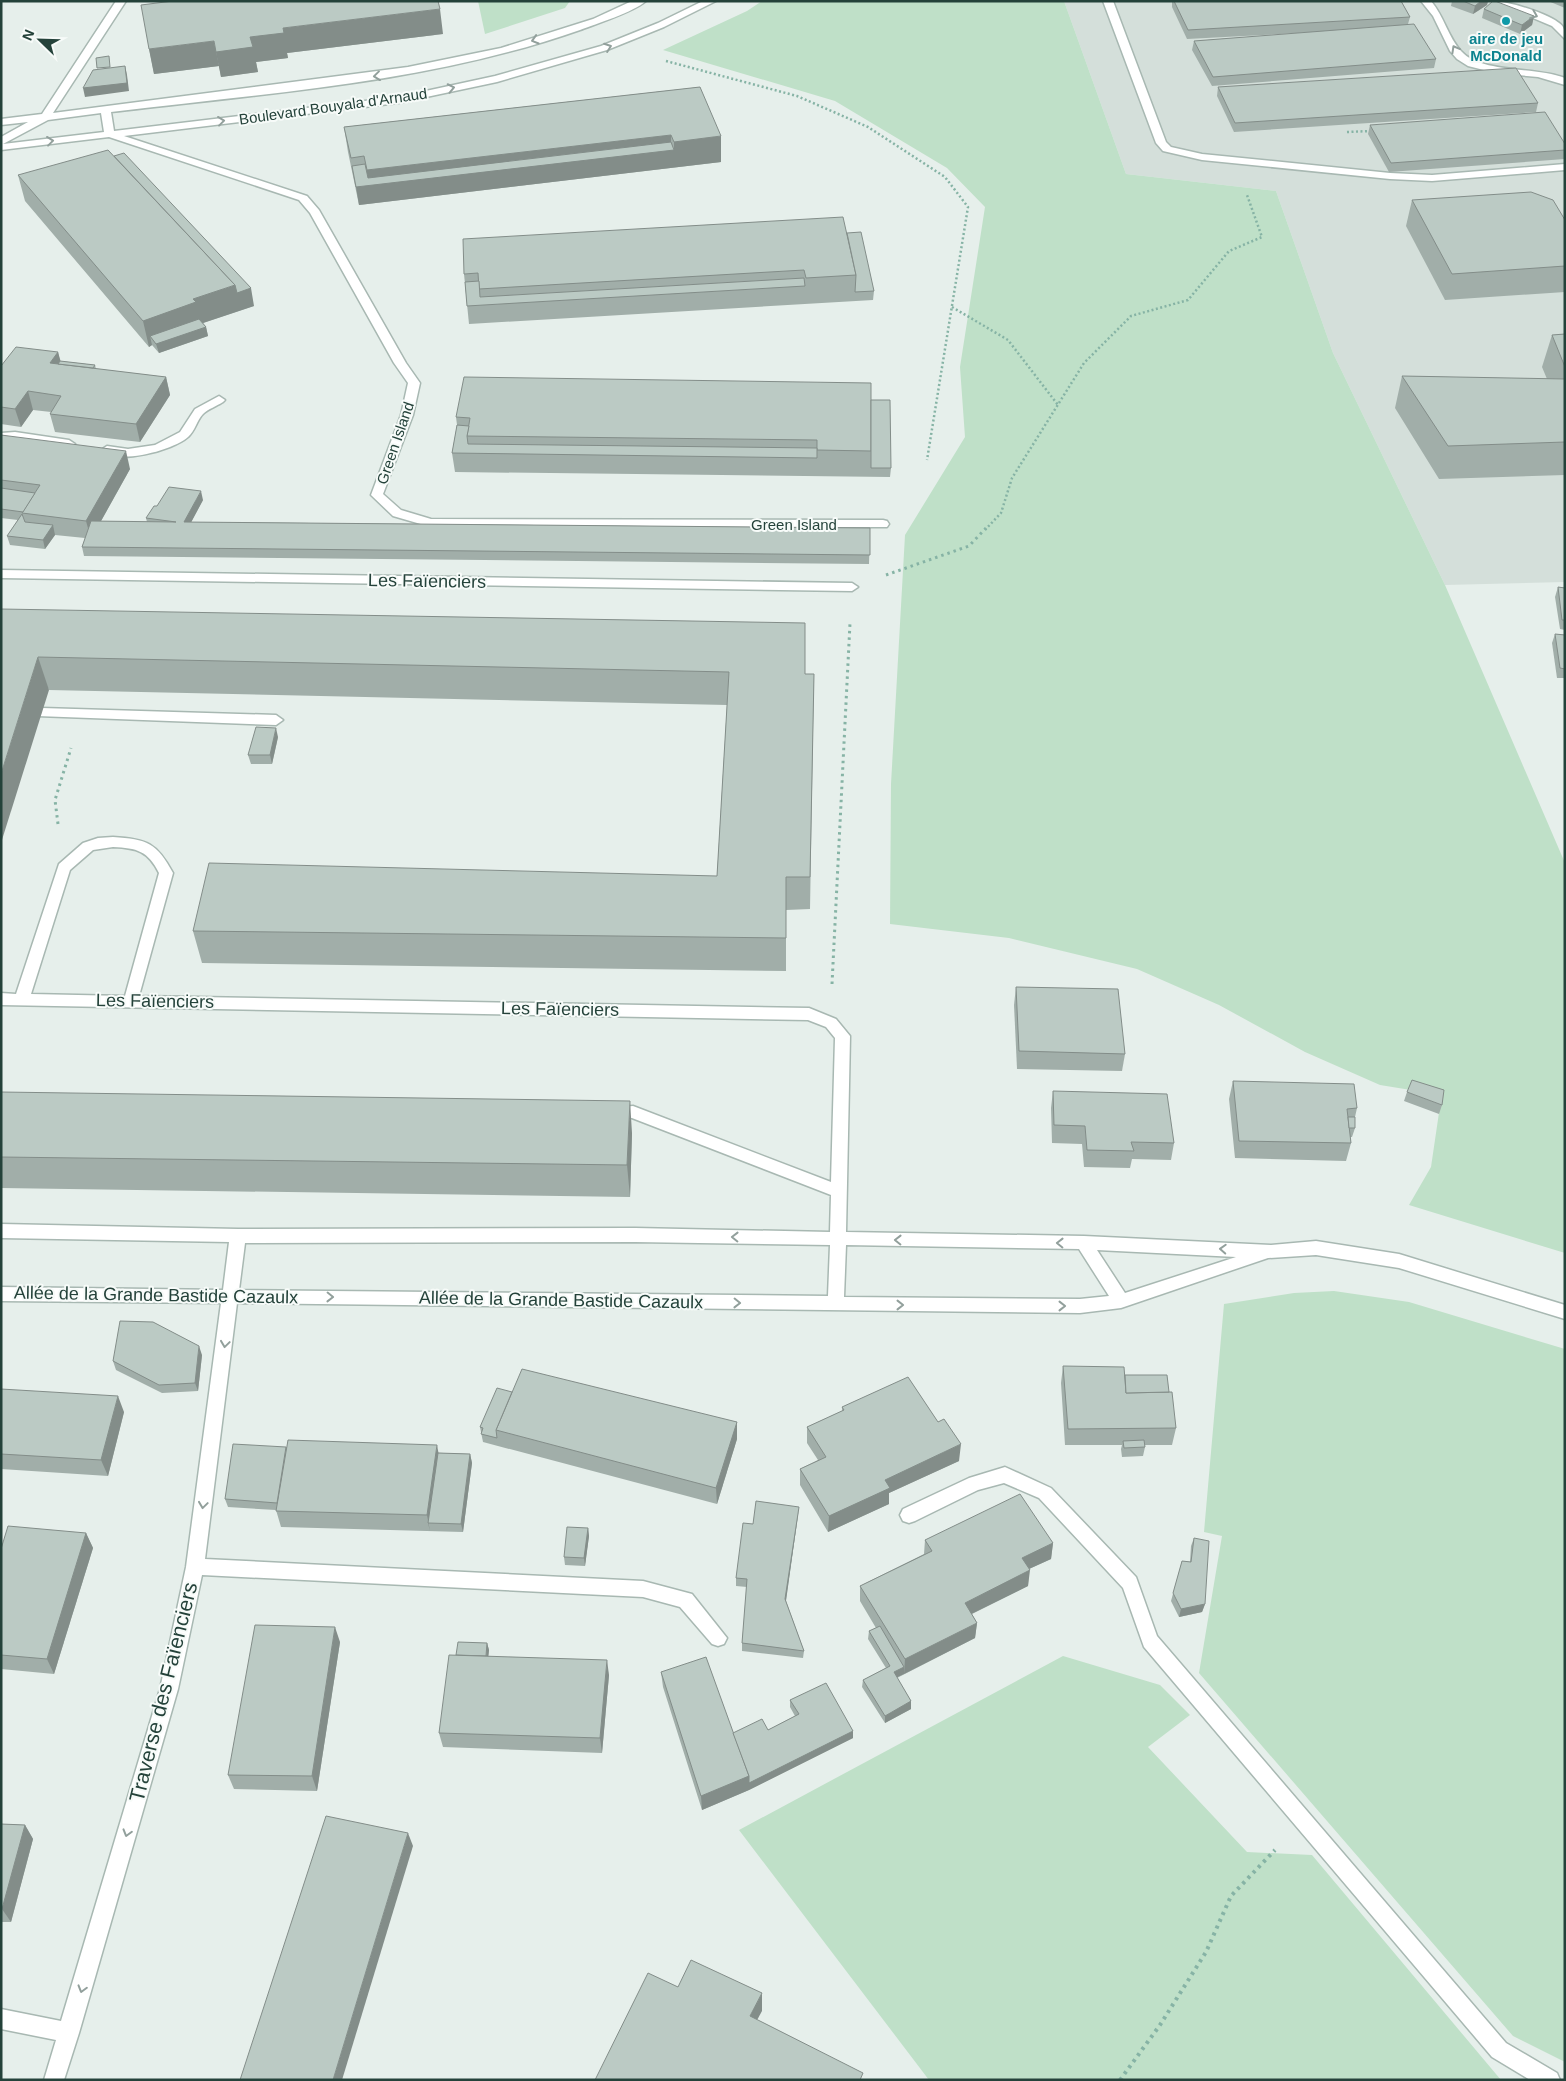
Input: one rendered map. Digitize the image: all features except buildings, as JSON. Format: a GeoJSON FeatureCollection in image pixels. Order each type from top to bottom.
{"type":"FeatureCollection","features":[{"type":"Feature","properties":{"kind":"street"},"geometry":{"type":"LineString","coordinates":[[1,141],[45,117],[122,1]]}},
{"type":"Feature","properties":{"kind":"street","name":"Boulevard Bouyala d'Arnaud"},"geometry":{"type":"LineString","coordinates":[[1,122],[387,75],[480,56],[582,26],[641,1]]}},
{"type":"Feature","properties":{"kind":"street","name":"Boulevard Bouyala d'Arnaud"},"geometry":{"type":"LineString","coordinates":[[1,147],[398,100],[497,78],[604,48],[661,26],[711,1]]}},
{"type":"Feature","properties":{"kind":"street"},"geometry":{"type":"LineString","coordinates":[[1108,1],[1161,143],[1167,149],[1202,157],[1390,176],[1432,178],[1565,167]]}},
{"type":"Feature","properties":{"kind":"street"},"geometry":{"type":"LineString","coordinates":[[1426,1],[1438,16],[1460,56],[1477,66],[1500,70],[1526,70],[1551,74],[1565,82]]}},
{"type":"Feature","properties":{"kind":"street"},"geometry":{"type":"LineString","coordinates":[[1498,1],[1555,24],[1565,36]]}},
{"type":"Feature","properties":{"kind":"street"},"geometry":{"type":"LineString","coordinates":[[106,110],[109,134]]}},
{"type":"Feature","properties":{"kind":"street","name":"Green Island"},"geometry":{"type":"LineString","coordinates":[[109,134],[303,198],[315,212],[400,363],[414,384],[407,415],[377,495],[397,513],[431,524],[883,524]]}},
{"type":"Feature","properties":{"kind":"street"},"geometry":{"type":"LineString","coordinates":[[1,437],[15,436],[128,453],[158,448],[184,434],[199,412],[219,400]]}},
{"type":"Feature","properties":{"kind":"street","name":"Les Faïenciers"},"geometry":{"type":"LineString","coordinates":[[1,574],[852,587]]}},
{"type":"Feature","properties":{"kind":"street"},"geometry":{"type":"LineString","coordinates":[[42,713],[276,720]]}},
{"type":"Feature","properties":{"kind":"street"},"geometry":{"type":"LineString","coordinates":[[22,999],[64,868],[78,853],[97,843],[120,843],[141,846],[157,856],[166,873],[131,1000]]}},
{"type":"Feature","properties":{"kind":"street","name":"Les Faïenciers"},"geometry":{"type":"LineString","coordinates":[[1,999],[809,1014],[830,1023]]}},
{"type":"Feature","properties":{"kind":"street"},"geometry":{"type":"LineString","coordinates":[[830,1023],[843,1036],[836,1304]]}},
{"type":"Feature","properties":{"kind":"street"},"geometry":{"type":"LineString","coordinates":[[594,1111],[634,1112],[838,1191]]}},
{"type":"Feature","properties":{"kind":"street","name":"Allée de la Grande Bastide Cazaulx"},"geometry":{"type":"LineString","coordinates":[[1,1231],[238,1236],[635,1235],[1084,1243],[1271,1252],[1316,1248],[1399,1262],[1565,1312]]}},
{"type":"Feature","properties":{"kind":"street","name":"Traverse des Faïenciers"},"geometry":{"type":"LineString","coordinates":[[54,2080],[169,1689],[195,1567],[238,1236]]}},
{"type":"Feature","properties":{"kind":"street"},"geometry":{"type":"LineString","coordinates":[[1084,1243],[1121,1301]]}},
{"type":"Feature","properties":{"kind":"street","name":"Allée de la Grande Bastide Cazaulx"},"geometry":{"type":"LineString","coordinates":[[1,1294],[1080,1306],[1121,1301],[1271,1252]]}},
{"type":"Feature","properties":{"kind":"street"},"geometry":{"type":"LineString","coordinates":[[909,1515],[975,1483],[1005,1475],[1045,1493],[1130,1583],[1150,1641],[1499,2050],[1550,2080]]}},
{"type":"Feature","properties":{"kind":"street"},"geometry":{"type":"LineString","coordinates":[[195,1567],[643,1589],[686,1600],[718,1638]]}},
{"type":"Feature","properties":{"kind":"street"},"geometry":{"type":"LineString","coordinates":[[1,2019],[69,2033]]}},
{"type":"Feature","properties":{"kind":"path"},"geometry":{"type":"LineString","coordinates":[[604,48],[698,68],[797,96],[868,127],[945,177],[968,207],[927,460]]}},
{"type":"Feature","properties":{"kind":"path"},"geometry":{"type":"LineString","coordinates":[[1346,132],[1376,130]]}},
{"type":"Feature","properties":{"kind":"path"},"geometry":{"type":"LineString","coordinates":[[830,1023],[852,587],[969,546],[1001,513],[1012,478],[1084,363],[1131,316],[1188,300],[1229,252],[1262,237],[1246,192]]}},
{"type":"Feature","properties":{"kind":"path"},"geometry":{"type":"LineString","coordinates":[[952,307],[1008,340],[1058,405]]}},
{"type":"Feature","properties":{"kind":"path"},"geometry":{"type":"LineString","coordinates":[[55,800],[64,770]]}},
{"type":"Feature","properties":{"kind":"path"},"geometry":{"type":"LineString","coordinates":[[1120,2080],[1160,2025],[1206,1952],[1231,1896],[1304,1821]]}},
{"type":"Feature","properties":{"kind":"shaded area"},"geometry":{"type":"Polygon","coordinates":[[[1064,1],[1565,1],[1565,582],[1445,585],[1333,353],[1276,191],[1126,174],[1064,1]]]}},
{"type":"Feature","properties":{"kind":"green space"},"geometry":{"type":"Polygon","coordinates":[[[478,1],[570,1],[565,8],[485,34],[478,1]]]}},
{"type":"Feature","properties":{"kind":"green space"},"geometry":{"type":"Polygon","coordinates":[[[762,1],[1064,1],[1126,174],[1276,191],[1333,353],[1445,585],[1565,863],[1565,1253],[1409,1205],[1431,1167],[1441,1099],[1417,1091],[1380,1085],[1305,1052],[1219,1005],[1137,969],[1009,938],[890,924],[891,784],[905,535],[965,437],[960,367],[985,207],[947,168],[835,101],[663,50],[747,11],[762,1]]]}},
{"type":"Feature","properties":{"kind":"green space"},"geometry":{"type":"Polygon","coordinates":[[[1334,1291],[1409,1302],[1565,1349],[1565,2062],[1513,2036],[1199,1673],[1222,1536],[1204,1532],[1224,1304],[1294,1293],[1334,1291]]]}},
{"type":"Feature","properties":{"kind":"green space"},"geometry":{"type":"Polygon","coordinates":[[[1063,1656],[1160,1685],[1190,1715],[1148,1747],[1247,1852],[1312,1855],[1501,2080],[929,2080],[739,1830],[1063,1656]]]}},
{"type":"Feature","properties":{"kind":"place","name":"aire de jeu McDonald"},"geometry":{"type":"Point","coordinates":[1506,21]}}]}
